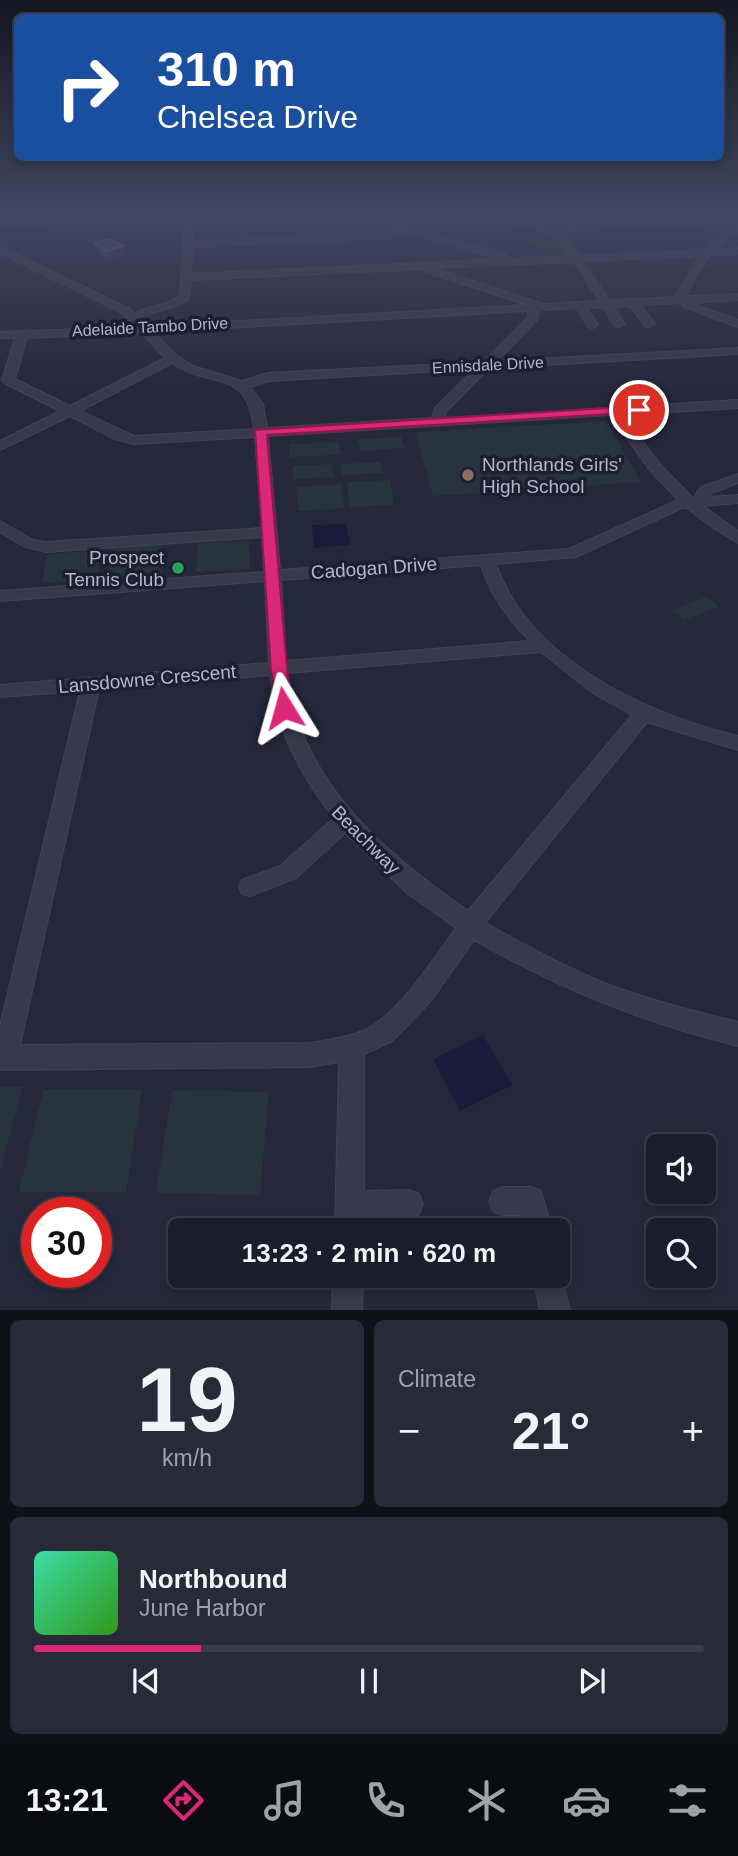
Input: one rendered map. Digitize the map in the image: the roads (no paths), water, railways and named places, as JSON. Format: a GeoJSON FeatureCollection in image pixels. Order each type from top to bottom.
{"type":"FeatureCollection","features":[{"type":"Feature","properties":{"kind":"street"},"geometry":{"type":"LineString","coordinates":[[54,273],[131,305],[167,306]]}},
{"type":"Feature","properties":{"kind":"street"},"geometry":{"type":"LineString","coordinates":[[60,273],[149,325]]}},
{"type":"Feature","properties":{"kind":"street"},"geometry":{"type":"LineString","coordinates":[[149,325],[167,306],[185,297],[188,273]]}},
{"type":"Feature","properties":{"kind":"street"},"geometry":{"type":"LineString","coordinates":[[188,277],[269,273]]}},
{"type":"Feature","properties":{"kind":"street"},"geometry":{"type":"LineString","coordinates":[[437,422],[440,411],[533,318],[538,308],[527,300],[442,273]]}},
{"type":"Feature","properties":{"kind":"street"},"geometry":{"type":"LineString","coordinates":[[586,273],[619,324]]}},
{"type":"Feature","properties":{"kind":"street"},"geometry":{"type":"LineString","coordinates":[[694,273],[681,294],[683,300],[697,309],[738,324]]}},
{"type":"Feature","properties":{"kind":"street","name":"Adelaide Tambo Drive"},"geometry":{"type":"LineString","coordinates":[[54,333],[149,325],[738,298]]}},
{"type":"Feature","properties":{"kind":"street"},"geometry":{"type":"LineString","coordinates":[[633,302],[649,324]]}},
{"type":"Feature","properties":{"kind":"street"},"geometry":{"type":"LineString","coordinates":[[90,329],[118,320],[121,315],[115,305]]}},
{"type":"Feature","properties":{"kind":"street"},"geometry":{"type":"LineString","coordinates":[[131,305],[174,356],[243,384]]}},
{"type":"Feature","properties":{"kind":"street"},"geometry":{"type":"LineString","coordinates":[[580,306],[592,325]]}},
{"type":"Feature","properties":{"kind":"street","name":"Adelaide Tambo Drive"},"geometry":{"type":"LineString","coordinates":[[0,335],[149,325],[220,325],[246,322]]}},
{"type":"Feature","properties":{"kind":"street"},"geometry":{"type":"LineString","coordinates":[[174,356],[172,340],[180,332],[220,325]]}},
{"type":"Feature","properties":{"kind":"street"},"geometry":{"type":"LineString","coordinates":[[22,334],[9,380],[120,436],[134,440],[263,435],[738,404]]}},
{"type":"Feature","properties":{"kind":"street","name":"Ennisdale Drive"},"geometry":{"type":"LineString","coordinates":[[243,384],[268,377],[738,351]]}},
{"type":"Feature","properties":{"kind":"street"},"geometry":{"type":"LineString","coordinates":[[0,446],[160,367],[174,356]]}},
{"type":"Feature","properties":{"kind":"street"},"geometry":{"type":"LineString","coordinates":[[174,356],[243,384]]}},
{"type":"Feature","properties":{"kind":"street","name":"Beachway"},"geometry":{"type":"LineString","coordinates":[[243,384],[255,400],[263,435],[284,708],[299,748],[328,801],[344,821],[397,872],[470,925],[546,968],[580,983],[658,1013],[738,1034]]}},
{"type":"Feature","properties":{"kind":"street"},"geometry":{"type":"LineString","coordinates":[[614,411],[654,469],[738,538]]}},
{"type":"Feature","properties":{"kind":"street"},"geometry":{"type":"LineString","coordinates":[[695,501],[706,490],[738,478]]}},
{"type":"Feature","properties":{"kind":"street","name":"Cadogan Drive"},"geometry":{"type":"LineString","coordinates":[[0,596],[487,560],[583,550],[670,508],[695,501],[738,499]]}},
{"type":"Feature","properties":{"kind":"street"},"geometry":{"type":"LineString","coordinates":[[0,526],[28,543],[46,547],[269,532]]}},
{"type":"Feature","properties":{"kind":"street"},"geometry":{"type":"LineString","coordinates":[[487,560],[489,572],[500,593],[545,646],[597,686],[644,713],[738,743]]}},
{"type":"Feature","properties":{"kind":"street","name":"Lansdowne Crescent"},"geometry":{"type":"LineString","coordinates":[[0,691],[545,646]]}},
{"type":"Feature","properties":{"kind":"street"},"geometry":{"type":"LineString","coordinates":[[91,683],[3,1058],[310,1055],[352,1047],[383,1033],[422,994],[470,925],[644,713]]}},
{"type":"Feature","properties":{"kind":"street"},"geometry":{"type":"LineString","coordinates":[[250,887],[288,872],[344,821]]}},
{"type":"Feature","properties":{"kind":"street"},"geometry":{"type":"LineString","coordinates":[[352,1047],[349,1218],[409,1204]]}},
{"type":"Feature","properties":{"kind":"street"},"geometry":{"type":"LineString","coordinates":[[503,1201],[531,1201],[535,1218]]}},
{"type":"Feature","properties":{"kind":"street"},"geometry":{"type":"LineString","coordinates":[[347,1310],[348,1288]]}},
{"type":"Feature","properties":{"kind":"street"},"geometry":{"type":"LineString","coordinates":[[550,1288],[555,1310]]}},
{"type":"Feature","properties":{"kind":"water"},"geometry":{"type":"Polygon","coordinates":[[[346,524],[350,545],[314,548],[312,525],[346,524]]]}},
{"type":"Feature","properties":{"kind":"water"},"geometry":{"type":"Polygon","coordinates":[[[483,1035],[512,1085],[460,1111],[433,1059],[483,1035]]]}},
{"type":"Feature","properties":{"kind":"place","name":"Northlands Girls' High School"},"geometry":{"type":"Point","coordinates":[468,475]}},
{"type":"Feature","properties":{"kind":"place","name":"Prospect Tennis Club"},"geometry":{"type":"Point","coordinates":[178,568]}}]}
